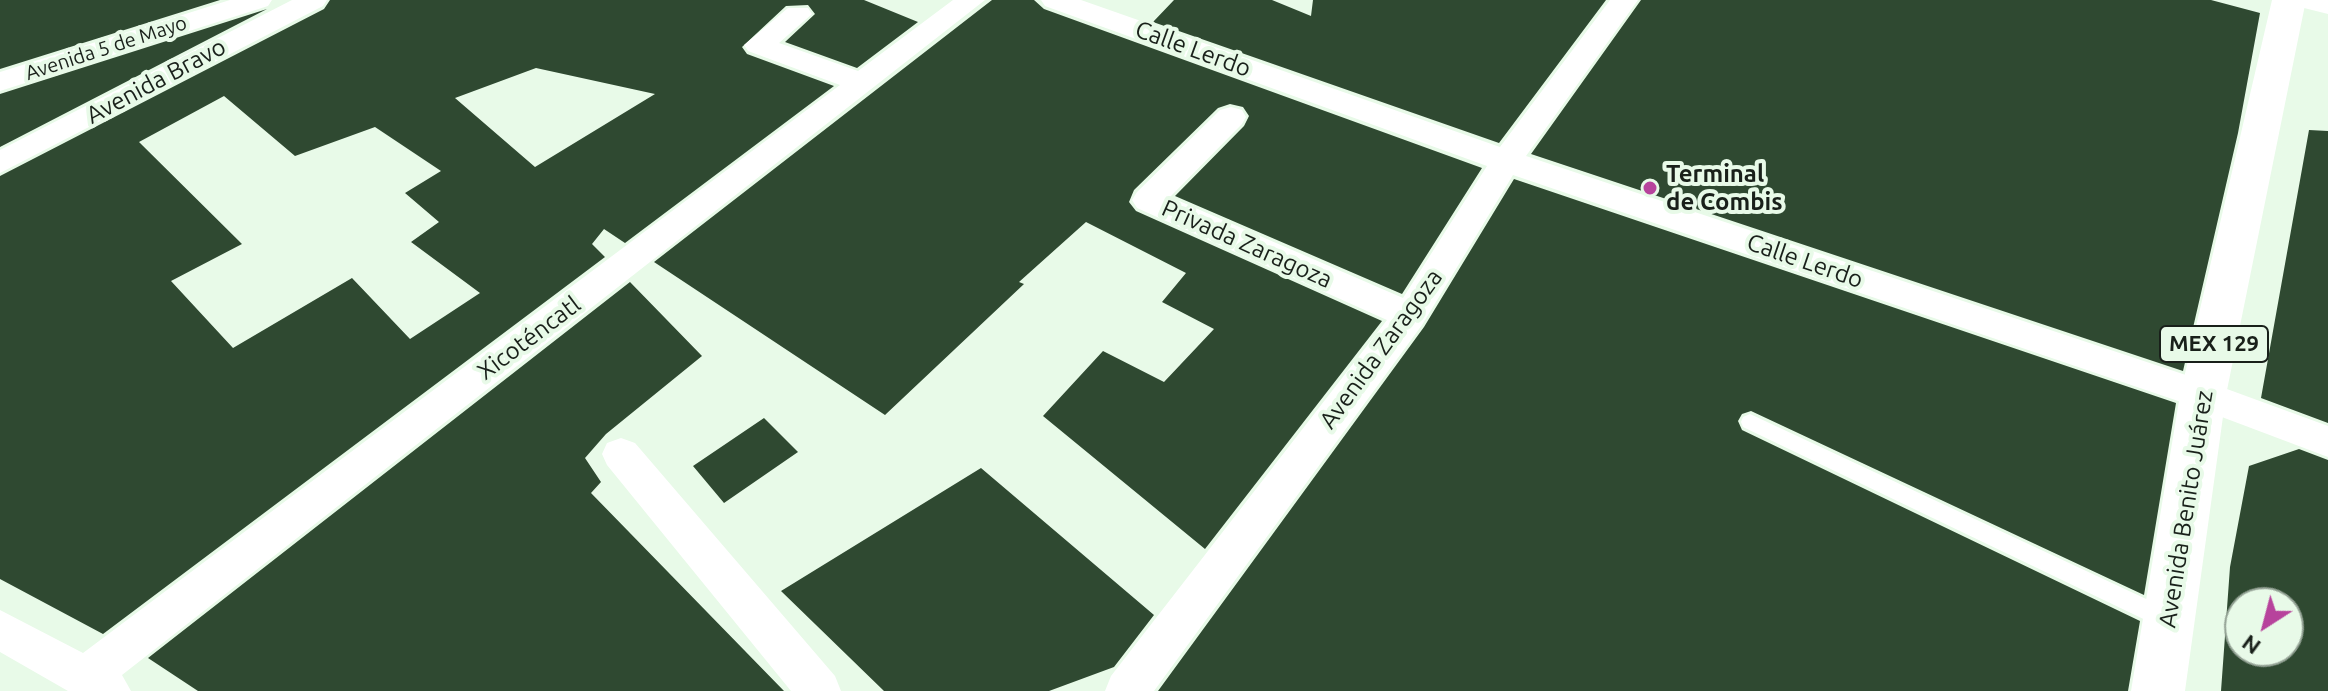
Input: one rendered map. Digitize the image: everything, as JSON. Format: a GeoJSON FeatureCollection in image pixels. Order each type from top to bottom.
{"type":"FeatureCollection","features":[{"type":"Feature","properties":{"kind":"main road","name":"Avenida Benito Juárez"},"geometry":{"type":"LineString","coordinates":[[2158,691],[2203,395],[2289,0]]}},
{"type":"Feature","properties":{"kind":"street","name":"Avenida 5 de Mayo"},"geometry":{"type":"LineString","coordinates":[[0,82],[258,0]]}},
{"type":"Feature","properties":{"kind":"street","name":"Avenida Bravo"},"geometry":{"type":"LineString","coordinates":[[0,163],[313,0]]}},
{"type":"Feature","properties":{"kind":"street","name":"Xicoténcatl"},"geometry":{"type":"LineString","coordinates":[[98,684],[971,0]]}},
{"type":"Feature","properties":{"kind":"street","name":"Calle Lerdo"},"geometry":{"type":"LineString","coordinates":[[1055,0],[1506,161],[2203,395],[2328,442]]}},
{"type":"Feature","properties":{"kind":"street","name":"Avenida Zaragoza"},"geometry":{"type":"LineString","coordinates":[[1127,691],[1410,316],[1506,161],[1624,0]]}},
{"type":"Feature","properties":{"kind":"street"},"geometry":{"type":"LineString","coordinates":[[2306,0],[2328,6]]}},
{"type":"Feature","properties":{"kind":"street"},"geometry":{"type":"LineString","coordinates":[[798,14],[758,45],[862,83]]}},
{"type":"Feature","properties":{"kind":"street","name":"Privada Zaragoza"},"geometry":{"type":"LineString","coordinates":[[1231,117],[1148,200],[1410,316]]}},
{"type":"Feature","properties":{"kind":"street"},"geometry":{"type":"LineString","coordinates":[[621,454],[819,691]]}},
{"type":"Feature","properties":{"kind":"street"},"geometry":{"type":"LineString","coordinates":[[0,629],[98,684]]}},
{"type":"Feature","properties":{"kind":"lane"},"geometry":{"type":"LineString","coordinates":[[1750,422],[2169,620]]}},
{"type":"Feature","properties":{"kind":"building"},"geometry":{"type":"Polygon","coordinates":[[[0,0],[220,0],[0,69],[0,0]]]}},
{"type":"Feature","properties":{"kind":"building"},"geometry":{"type":"Polygon","coordinates":[[[330,0],[864,0],[918,22],[857,68],[785,42],[815,14],[808,5],[786,6],[742,47],[747,54],[834,86],[625,243],[604,229],[592,244],[605,257],[103,634],[0,579],[0,176],[324,9],[330,0]],[[536,68],[455,98],[535,167],[655,94],[536,68]],[[224,96],[139,142],[242,244],[171,281],[233,348],[352,278],[410,339],[480,293],[411,242],[439,222],[405,193],[441,171],[375,127],[295,156],[224,96]]]}},
{"type":"Feature","properties":{"kind":"building"},"geometry":{"type":"Polygon","coordinates":[[[992,0],[1034,0],[1044,9],[1482,168],[1402,294],[1175,196],[1244,126],[1249,116],[1243,107],[1230,104],[1218,108],[1134,190],[1129,202],[1136,211],[1382,321],[1205,549],[1043,416],[1103,351],[1164,382],[1214,329],[1162,302],[1186,273],[1086,222],[1019,282],[1024,284],[885,415],[654,262],[992,0]]]}},
{"type":"Feature","properties":{"kind":"building"},"geometry":{"type":"Polygon","coordinates":[[[1174,0],[1272,0],[1311,16],[1313,0],[1606,0],[1499,143],[1153,22],[1174,0]]]}},
{"type":"Feature","properties":{"kind":"building"},"geometry":{"type":"Polygon","coordinates":[[[1641,0],[2211,0],[2260,13],[2238,133],[2183,371],[1531,154],[1641,0]]]}},
{"type":"Feature","properties":{"kind":"building"},"geometry":{"type":"Polygon","coordinates":[[[267,9],[0,147],[0,94],[267,9]]]}},
{"type":"Feature","properties":{"kind":"building"},"geometry":{"type":"Polygon","coordinates":[[[2309,130],[2328,131],[2328,423],[2261,398],[2309,130]]]}},
{"type":"Feature","properties":{"kind":"building"},"geometry":{"type":"Polygon","coordinates":[[[1514,179],[2176,403],[2144,595],[1751,411],[1742,414],[1738,421],[1742,430],[2140,621],[2128,691],[1158,691],[1424,327],[1514,179]]]}},
{"type":"Feature","properties":{"kind":"building"},"geometry":{"type":"Polygon","coordinates":[[[630,282],[702,356],[606,434],[585,458],[601,482],[591,493],[784,691],[198,691],[148,658],[630,282]]]}},
{"type":"Feature","properties":{"kind":"building"},"geometry":{"type":"Polygon","coordinates":[[[764,418],[798,452],[724,503],[693,466],[764,418]]]}},
{"type":"Feature","properties":{"kind":"building"},"geometry":{"type":"Polygon","coordinates":[[[2299,449],[2328,460],[2328,691],[2221,691],[2224,650],[2224,667],[2304,667],[2304,587],[2229,587],[2249,466],[2299,449]]]}},
{"type":"Feature","properties":{"kind":"building"},"geometry":{"type":"Polygon","coordinates":[[[981,468],[1154,615],[1114,667],[1049,691],[884,691],[781,591],[981,468]]]}},
{"type":"Feature","properties":{"kind":"place","name":"Terminal de Combis"},"geometry":{"type":"Point","coordinates":[1650,188]}}]}
